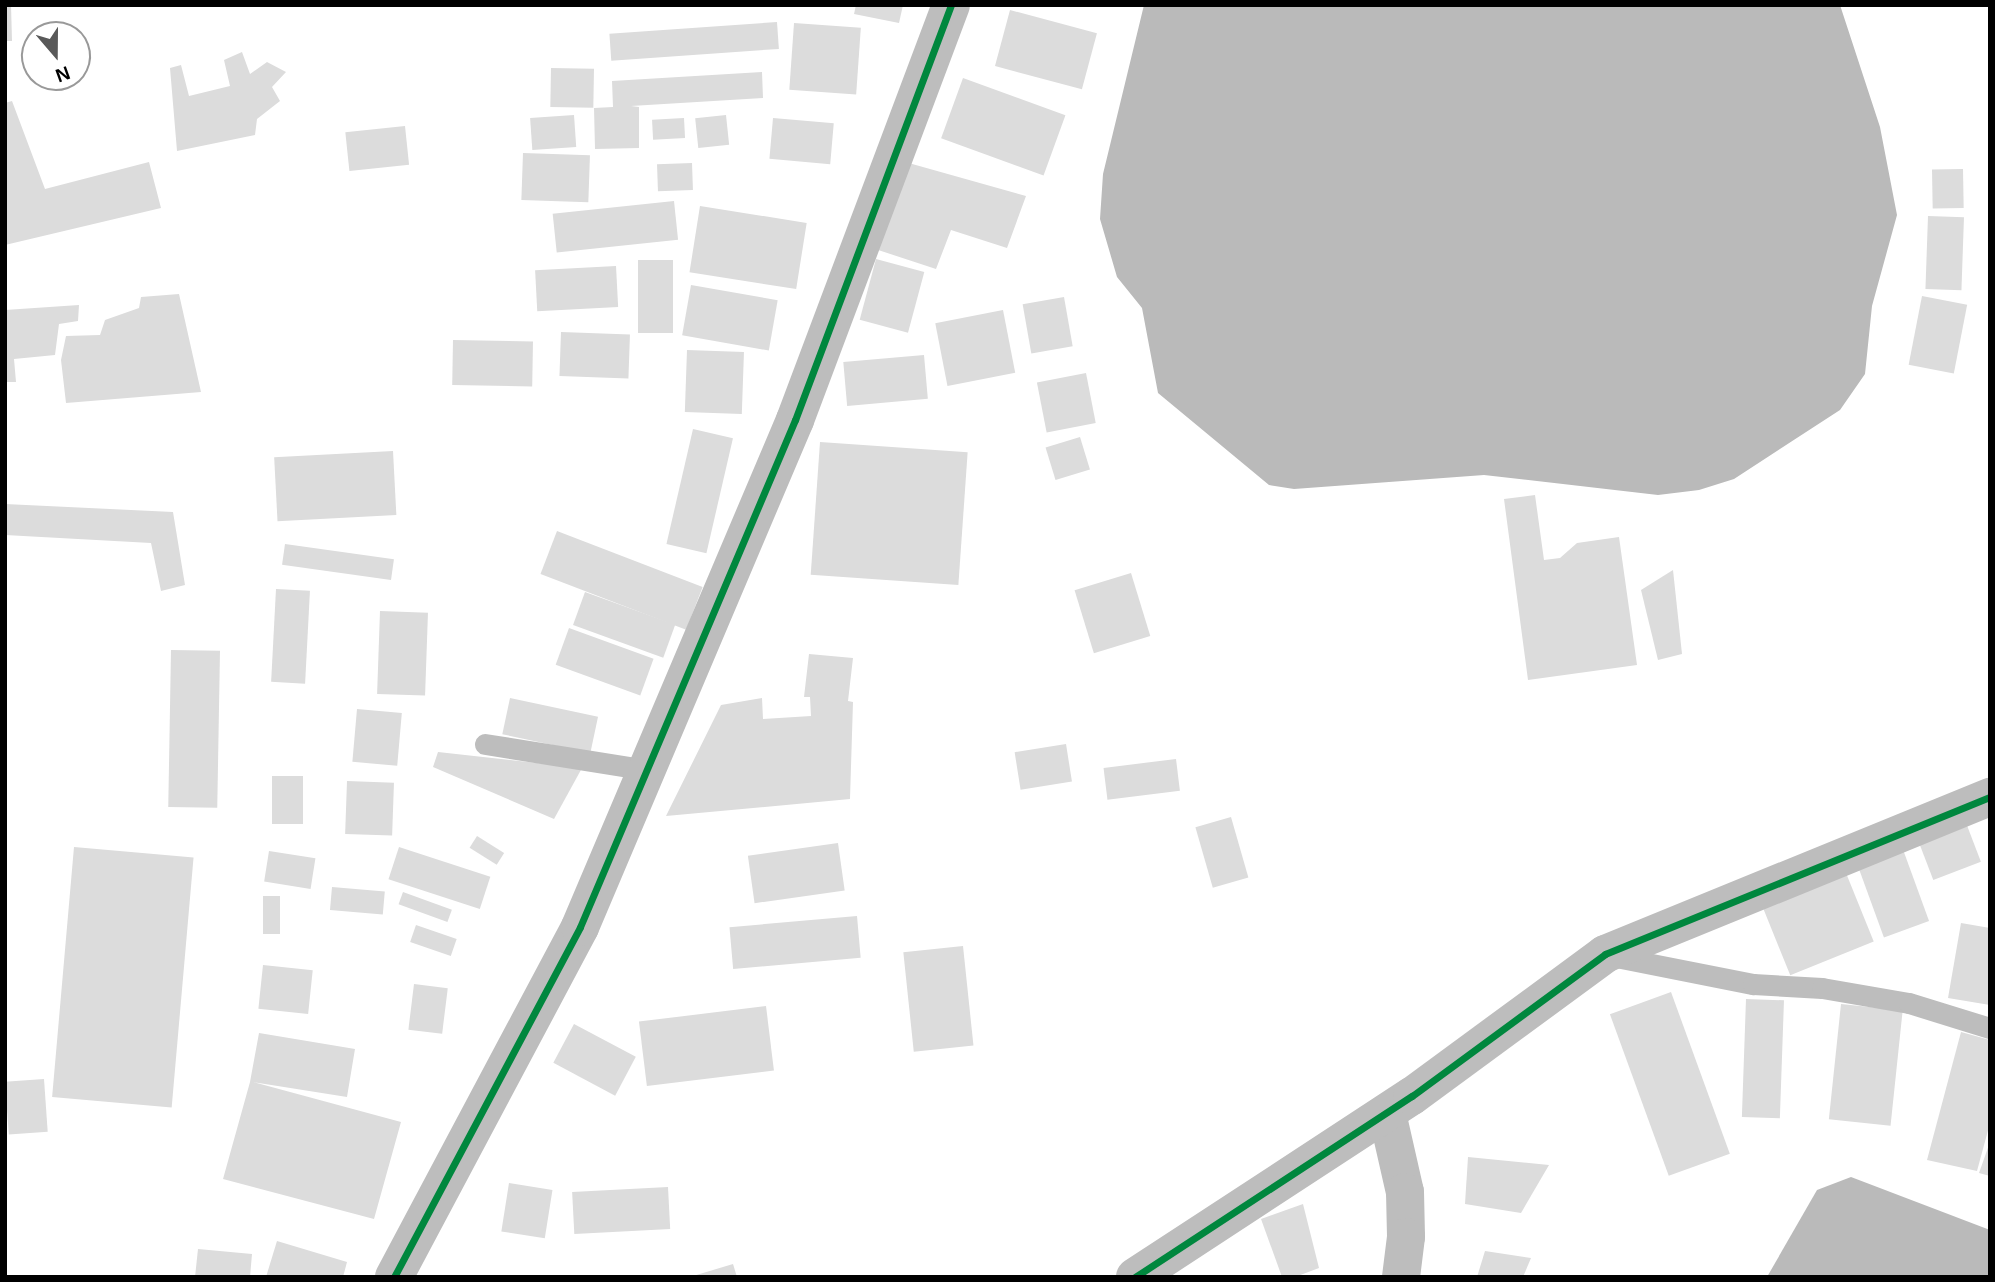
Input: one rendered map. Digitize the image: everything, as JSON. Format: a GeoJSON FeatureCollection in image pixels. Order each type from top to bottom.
{"type":"FeatureCollection","features":[{"type":"Feature","properties":{"kind":"street"},"geometry":{"type":"LineString","coordinates":[[394,1277],[580,927],[795,420],[951,5]]}},
{"type":"Feature","properties":{"kind":"street"},"geometry":{"type":"LineString","coordinates":[[1135,1277],[1387,1113],[1605,954],[1990,797]]}},
{"type":"Feature","properties":{"kind":"street"},"geometry":{"type":"LineString","coordinates":[[1387,1113],[1405,1192],[1406,1237],[1401,1277]]}},
{"type":"Feature","properties":{"kind":"lane"},"geometry":{"type":"LineString","coordinates":[[485,744],[647,770]]}},
{"type":"Feature","properties":{"kind":"lane"},"geometry":{"type":"LineString","coordinates":[[1605,954],[1753,984],[1822,988],[1909,1003],[1990,1028]]}},
{"type":"Feature","properties":{"kind":"shaded area"},"geometry":{"type":"Polygon","coordinates":[[[1144,5],[1840,5],[1880,127],[1897,215],[1872,306],[1865,374],[1840,410],[1734,479],[1699,490],[1658,495],[1484,475],[1294,489],[1269,485],[1158,393],[1142,308],[1117,277],[1100,219],[1103,174],[1144,5]]]}},
{"type":"Feature","properties":{"kind":"shaded area"},"geometry":{"type":"Polygon","coordinates":[[[1851,1177],[1990,1230],[1990,1277],[1767,1277],[1817,1190],[1851,1177]]]}},
{"type":"Feature","properties":{"kind":"building"},"geometry":{"type":"Polygon","coordinates":[[[5,5],[11,5],[12,41],[5,41],[5,5]]]}},
{"type":"Feature","properties":{"kind":"building"},"geometry":{"type":"Polygon","coordinates":[[[856,5],[903,5],[899,23],[854,14],[856,5]]]}},
{"type":"Feature","properties":{"kind":"building"},"geometry":{"type":"Polygon","coordinates":[[[1010,10],[1097,33],[1082,89],[995,66],[1010,10]]]}},
{"type":"Feature","properties":{"kind":"building"},"geometry":{"type":"Polygon","coordinates":[[[777,22],[779,49],[611,61],[609,34],[777,22]]]}},
{"type":"Feature","properties":{"kind":"building"},"geometry":{"type":"Polygon","coordinates":[[[794,23],[861,28],[856,95],[789,90],[794,23]]]}},
{"type":"Feature","properties":{"kind":"building"},"geometry":{"type":"Polygon","coordinates":[[[242,52],[250,74],[267,62],[286,72],[272,87],[280,101],[257,119],[255,135],[177,151],[170,68],[181,65],[189,96],[230,86],[224,60],[242,52]]]}},
{"type":"Feature","properties":{"kind":"building"},"geometry":{"type":"Polygon","coordinates":[[[551,68],[594,69],[593,108],[550,107],[551,68]]]}},
{"type":"Feature","properties":{"kind":"building"},"geometry":{"type":"Polygon","coordinates":[[[762,72],[763,98],[631,106],[639,107],[639,148],[595,149],[594,108],[613,107],[612,81],[762,72]]]}},
{"type":"Feature","properties":{"kind":"building"},"geometry":{"type":"Polygon","coordinates":[[[963,78],[1065,115],[1044,175],[941,138],[963,78]]]}},
{"type":"Feature","properties":{"kind":"building"},"geometry":{"type":"Polygon","coordinates":[[[12,101],[45,189],[149,162],[161,208],[5,245],[5,103],[12,101]]]}},
{"type":"Feature","properties":{"kind":"building"},"geometry":{"type":"Polygon","coordinates":[[[574,115],[576,147],[532,150],[530,118],[574,115]]]}},
{"type":"Feature","properties":{"kind":"building"},"geometry":{"type":"Polygon","coordinates":[[[726,115],[729,145],[698,148],[695,118],[726,115]]]}},
{"type":"Feature","properties":{"kind":"building"},"geometry":{"type":"Polygon","coordinates":[[[684,118],[685,138],[653,140],[652,120],[684,118]]]}},
{"type":"Feature","properties":{"kind":"building"},"geometry":{"type":"Polygon","coordinates":[[[773,118],[834,123],[830,164],[769,159],[773,118]]]}},
{"type":"Feature","properties":{"kind":"building"},"geometry":{"type":"Polygon","coordinates":[[[405,126],[409,165],[349,171],[345,132],[405,126]]]}},
{"type":"Feature","properties":{"kind":"building"},"geometry":{"type":"Polygon","coordinates":[[[523,153],[590,155],[588,202],[521,200],[523,153]]]}},
{"type":"Feature","properties":{"kind":"building"},"geometry":{"type":"Polygon","coordinates":[[[898,160],[1026,196],[1007,248],[951,230],[936,269],[866,246],[898,160]]]}},
{"type":"Feature","properties":{"kind":"building"},"geometry":{"type":"Polygon","coordinates":[[[692,163],[693,190],[658,191],[657,164],[692,163]]]}},
{"type":"Feature","properties":{"kind":"building"},"geometry":{"type":"Polygon","coordinates":[[[1963,169],[1964,208],[1933,209],[1932,170],[1963,169]]]}},
{"type":"Feature","properties":{"kind":"building"},"geometry":{"type":"Polygon","coordinates":[[[674,201],[678,240],[557,253],[553,214],[674,201]]]}},
{"type":"Feature","properties":{"kind":"building"},"geometry":{"type":"Polygon","coordinates":[[[700,206],[807,223],[796,289],[690,272],[700,206]]]}},
{"type":"Feature","properties":{"kind":"building"},"geometry":{"type":"Polygon","coordinates":[[[1928,216],[1964,217],[1961,290],[1925,289],[1928,216]]]}},
{"type":"Feature","properties":{"kind":"building"},"geometry":{"type":"Polygon","coordinates":[[[876,259],[924,272],[908,333],[860,320],[876,259]]]}},
{"type":"Feature","properties":{"kind":"building"},"geometry":{"type":"Polygon","coordinates":[[[638,260],[673,260],[673,333],[638,333],[638,260]]]}},
{"type":"Feature","properties":{"kind":"building"},"geometry":{"type":"Polygon","coordinates":[[[616,266],[618,307],[537,311],[535,270],[616,266]]]}},
{"type":"Feature","properties":{"kind":"building"},"geometry":{"type":"Polygon","coordinates":[[[691,285],[778,300],[769,351],[682,335],[691,285]]]}},
{"type":"Feature","properties":{"kind":"building"},"geometry":{"type":"Polygon","coordinates":[[[179,294],[201,392],[66,403],[61,360],[66,336],[100,335],[105,320],[139,308],[141,297],[179,294]]]}},
{"type":"Feature","properties":{"kind":"building"},"geometry":{"type":"Polygon","coordinates":[[[1922,296],[1967,305],[1954,373],[1909,365],[1922,296]]]}},
{"type":"Feature","properties":{"kind":"building"},"geometry":{"type":"Polygon","coordinates":[[[1064,297],[1073,346],[1031,354],[1023,304],[1064,297]]]}},
{"type":"Feature","properties":{"kind":"building"},"geometry":{"type":"Polygon","coordinates":[[[79,305],[78,321],[59,324],[55,355],[14,359],[16,382],[5,382],[5,310],[79,305]]]}},
{"type":"Feature","properties":{"kind":"building"},"geometry":{"type":"Polygon","coordinates":[[[1003,310],[1015,373],[947,386],[935,323],[1003,310]]]}},
{"type":"Feature","properties":{"kind":"building"},"geometry":{"type":"Polygon","coordinates":[[[561,332],[630,334],[628,378],[559,376],[561,332]]]}},
{"type":"Feature","properties":{"kind":"building"},"geometry":{"type":"Polygon","coordinates":[[[453,340],[533,341],[532,386],[452,385],[453,340]]]}},
{"type":"Feature","properties":{"kind":"building"},"geometry":{"type":"Polygon","coordinates":[[[687,350],[744,352],[742,414],[685,412],[687,350]]]}},
{"type":"Feature","properties":{"kind":"building"},"geometry":{"type":"Polygon","coordinates":[[[924,355],[928,399],[847,406],[843,362],[924,355]]]}},
{"type":"Feature","properties":{"kind":"building"},"geometry":{"type":"Polygon","coordinates":[[[1086,373],[1096,423],[1047,433],[1037,383],[1086,373]]]}},
{"type":"Feature","properties":{"kind":"building"},"geometry":{"type":"Polygon","coordinates":[[[693,429],[733,438],[706,553],[666,544],[693,429]]]}},
{"type":"Feature","properties":{"kind":"building"},"geometry":{"type":"Polygon","coordinates":[[[1080,437],[1090,470],[1056,480],[1046,448],[1080,437]]]}},
{"type":"Feature","properties":{"kind":"building"},"geometry":{"type":"Polygon","coordinates":[[[820,442],[968,452],[958,585],[811,575],[820,442]]]}},
{"type":"Feature","properties":{"kind":"building"},"geometry":{"type":"Polygon","coordinates":[[[393,451],[396,515],[278,521],[274,457],[393,451]]]}},
{"type":"Feature","properties":{"kind":"building"},"geometry":{"type":"Polygon","coordinates":[[[1535,495],[1544,560],[1560,558],[1577,543],[1619,537],[1637,665],[1528,680],[1504,499],[1535,495]]]}},
{"type":"Feature","properties":{"kind":"building"},"geometry":{"type":"Polygon","coordinates":[[[5,504],[173,512],[185,585],[161,591],[151,543],[5,535],[5,504]]]}},
{"type":"Feature","properties":{"kind":"building"},"geometry":{"type":"Polygon","coordinates":[[[557,531],[703,587],[686,630],[541,574],[557,531]]]}},
{"type":"Feature","properties":{"kind":"building"},"geometry":{"type":"Polygon","coordinates":[[[285,544],[394,559],[391,580],[282,565],[285,544]]]}},
{"type":"Feature","properties":{"kind":"building"},"geometry":{"type":"Polygon","coordinates":[[[1673,570],[1682,654],[1658,660],[1641,590],[1673,570]]]}},
{"type":"Feature","properties":{"kind":"building"},"geometry":{"type":"Polygon","coordinates":[[[1131,573],[1150,636],[1094,653],[1075,590],[1131,573]]]}},
{"type":"Feature","properties":{"kind":"building"},"geometry":{"type":"Polygon","coordinates":[[[276,589],[310,591],[305,684],[271,682],[276,589]]]}},
{"type":"Feature","properties":{"kind":"building"},"geometry":{"type":"Polygon","coordinates":[[[585,592],[675,625],[663,658],[573,625],[585,592]]]}},
{"type":"Feature","properties":{"kind":"building"},"geometry":{"type":"Polygon","coordinates":[[[380,611],[428,613],[425,696],[377,694],[380,611]]]}},
{"type":"Feature","properties":{"kind":"building"},"geometry":{"type":"Polygon","coordinates":[[[569,628],[654,659],[640,695],[556,665],[569,628]]]}},
{"type":"Feature","properties":{"kind":"building"},"geometry":{"type":"Polygon","coordinates":[[[171,650],[220,651],[217,808],[168,807],[171,650]]]}},
{"type":"Feature","properties":{"kind":"building"},"geometry":{"type":"Polygon","coordinates":[[[809,654],[853,658],[848,701],[853,702],[850,799],[666,816],[721,705],[762,698],[763,719],[811,716],[810,697],[804,697],[809,654]]]}},
{"type":"Feature","properties":{"kind":"building"},"geometry":{"type":"Polygon","coordinates":[[[510,698],[598,717],[590,753],[502,734],[510,698]]]}},
{"type":"Feature","properties":{"kind":"building"},"geometry":{"type":"Polygon","coordinates":[[[357,709],[402,713],[397,766],[352,762],[357,709]]]}},
{"type":"Feature","properties":{"kind":"building"},"geometry":{"type":"Polygon","coordinates":[[[1066,744],[1072,782],[1021,790],[1015,752],[1066,744]]]}},
{"type":"Feature","properties":{"kind":"building"},"geometry":{"type":"Polygon","coordinates":[[[438,752],[582,768],[554,819],[433,767],[438,752]]]}},
{"type":"Feature","properties":{"kind":"building"},"geometry":{"type":"Polygon","coordinates":[[[1176,759],[1180,791],[1107,800],[1104,768],[1176,759]]]}},
{"type":"Feature","properties":{"kind":"building"},"geometry":{"type":"Polygon","coordinates":[[[272,776],[303,776],[303,824],[272,824],[272,776]]]}},
{"type":"Feature","properties":{"kind":"building"},"geometry":{"type":"Polygon","coordinates":[[[347,781],[394,783],[392,836],[345,834],[347,781]]]}},
{"type":"Feature","properties":{"kind":"building"},"geometry":{"type":"Polygon","coordinates":[[[1963,815],[1981,862],[1933,880],[1915,833],[1963,815]]]}},
{"type":"Feature","properties":{"kind":"building"},"geometry":{"type":"Polygon","coordinates":[[[1231,817],[1248,878],[1213,888],[1195,827],[1231,817]]]}},
{"type":"Feature","properties":{"kind":"building"},"geometry":{"type":"Polygon","coordinates":[[[477,836],[504,853],[497,865],[470,848],[477,836]]]}},
{"type":"Feature","properties":{"kind":"building"},"geometry":{"type":"Polygon","coordinates":[[[838,843],[845,891],[755,903],[748,856],[838,843]]]}},
{"type":"Feature","properties":{"kind":"building"},"geometry":{"type":"Polygon","coordinates":[[[1901,844],[1929,921],[1884,937],[1856,860],[1901,844]]]}},
{"type":"Feature","properties":{"kind":"building"},"geometry":{"type":"Polygon","coordinates":[[[74,847],[194,857],[172,1108],[52,1097],[74,847]]]}},
{"type":"Feature","properties":{"kind":"building"},"geometry":{"type":"Polygon","coordinates":[[[399,847],[490,877],[480,909],[388,879],[399,847]]]}},
{"type":"Feature","properties":{"kind":"building"},"geometry":{"type":"Polygon","coordinates":[[[269,851],[315,858],[311,889],[264,882],[269,851]]]}},
{"type":"Feature","properties":{"kind":"building"},"geometry":{"type":"Polygon","coordinates":[[[1846,873],[1874,942],[1790,975],[1763,907],[1846,873]]]}},
{"type":"Feature","properties":{"kind":"building"},"geometry":{"type":"Polygon","coordinates":[[[332,887],[385,892],[383,915],[330,910],[332,887]]]}},
{"type":"Feature","properties":{"kind":"building"},"geometry":{"type":"Polygon","coordinates":[[[403,892],[452,910],[447,922],[399,904],[403,892]]]}},
{"type":"Feature","properties":{"kind":"building"},"geometry":{"type":"Polygon","coordinates":[[[263,896],[280,896],[280,934],[263,934],[263,896]]]}},
{"type":"Feature","properties":{"kind":"building"},"geometry":{"type":"Polygon","coordinates":[[[857,916],[861,958],[733,969],[729,927],[857,916]]]}},
{"type":"Feature","properties":{"kind":"building"},"geometry":{"type":"Polygon","coordinates":[[[1961,923],[1990,928],[1990,1005],[1948,998],[1961,923]]]}},
{"type":"Feature","properties":{"kind":"building"},"geometry":{"type":"Polygon","coordinates":[[[416,925],[457,939],[451,956],[410,942],[416,925]]]}},
{"type":"Feature","properties":{"kind":"building"},"geometry":{"type":"Polygon","coordinates":[[[963,946],[973,1045],[914,1052],[903,952],[963,946]]]}},
{"type":"Feature","properties":{"kind":"building"},"geometry":{"type":"Polygon","coordinates":[[[263,965],[313,970],[308,1014],[258,1009],[263,965]]]}},
{"type":"Feature","properties":{"kind":"building"},"geometry":{"type":"Polygon","coordinates":[[[414,984],[448,988],[442,1034],[408,1030],[414,984]]]}},
{"type":"Feature","properties":{"kind":"building"},"geometry":{"type":"Polygon","coordinates":[[[1671,992],[1730,1154],[1669,1176],[1610,1014],[1671,992]]]}},
{"type":"Feature","properties":{"kind":"building"},"geometry":{"type":"Polygon","coordinates":[[[1746,999],[1784,1000],[1780,1118],[1742,1117],[1746,999]]]}},
{"type":"Feature","properties":{"kind":"building"},"geometry":{"type":"Polygon","coordinates":[[[1841,1004],[1903,1010],[1891,1126],[1829,1119],[1841,1004]]]}},
{"type":"Feature","properties":{"kind":"building"},"geometry":{"type":"Polygon","coordinates":[[[766,1006],[774,1071],[647,1086],[639,1022],[766,1006]]]}},
{"type":"Feature","properties":{"kind":"building"},"geometry":{"type":"Polygon","coordinates":[[[574,1024],[636,1057],[615,1096],[553,1063],[574,1024]]]}},
{"type":"Feature","properties":{"kind":"building"},"geometry":{"type":"Polygon","coordinates":[[[1961,1032],[1990,1040],[1990,1123],[1977,1171],[1927,1160],[1961,1032]]]}},
{"type":"Feature","properties":{"kind":"building"},"geometry":{"type":"Polygon","coordinates":[[[259,1033],[355,1049],[347,1097],[253,1082],[401,1122],[374,1219],[223,1179],[250,1082],[259,1033]]]}},
{"type":"Feature","properties":{"kind":"building"},"geometry":{"type":"Polygon","coordinates":[[[44,1079],[48,1132],[9,1135],[5,1082],[44,1079]]]}},
{"type":"Feature","properties":{"kind":"building"},"geometry":{"type":"Polygon","coordinates":[[[1990,1142],[1990,1176],[1979,1173],[1990,1142]]]}},
{"type":"Feature","properties":{"kind":"building"},"geometry":{"type":"Polygon","coordinates":[[[1468,1157],[1549,1165],[1521,1213],[1465,1204],[1468,1157]]]}},
{"type":"Feature","properties":{"kind":"building"},"geometry":{"type":"Polygon","coordinates":[[[509,1183],[552,1190],[545,1238],[501,1231],[509,1183]]]}},
{"type":"Feature","properties":{"kind":"building"},"geometry":{"type":"Polygon","coordinates":[[[668,1187],[670,1229],[574,1234],[572,1192],[668,1187]]]}},
{"type":"Feature","properties":{"kind":"building"},"geometry":{"type":"Polygon","coordinates":[[[1303,1204],[1319,1268],[1295,1277],[1282,1277],[1261,1219],[1303,1204]]]}},
{"type":"Feature","properties":{"kind":"building"},"geometry":{"type":"Polygon","coordinates":[[[277,1241],[347,1262],[343,1277],[266,1277],[277,1241]]]}},
{"type":"Feature","properties":{"kind":"building"},"geometry":{"type":"Polygon","coordinates":[[[198,1249],[252,1254],[250,1277],[195,1277],[198,1249]]]}},
{"type":"Feature","properties":{"kind":"building"},"geometry":{"type":"Polygon","coordinates":[[[1485,1251],[1531,1258],[1523,1277],[1477,1277],[1485,1251]]]}},
{"type":"Feature","properties":{"kind":"building"},"geometry":{"type":"Polygon","coordinates":[[[733,1264],[737,1277],[693,1277],[693,1276],[733,1264]]]}},
{"type":"Feature","properties":{"kind":"cycle path"},"geometry":{"type":"LineString","coordinates":[[394,1277],[580,927],[795,420],[951,5]]}},
{"type":"Feature","properties":{"kind":"cycle path"},"geometry":{"type":"LineString","coordinates":[[1135,1277],[1412,1096],[1605,954],[1990,797]]}}]}
